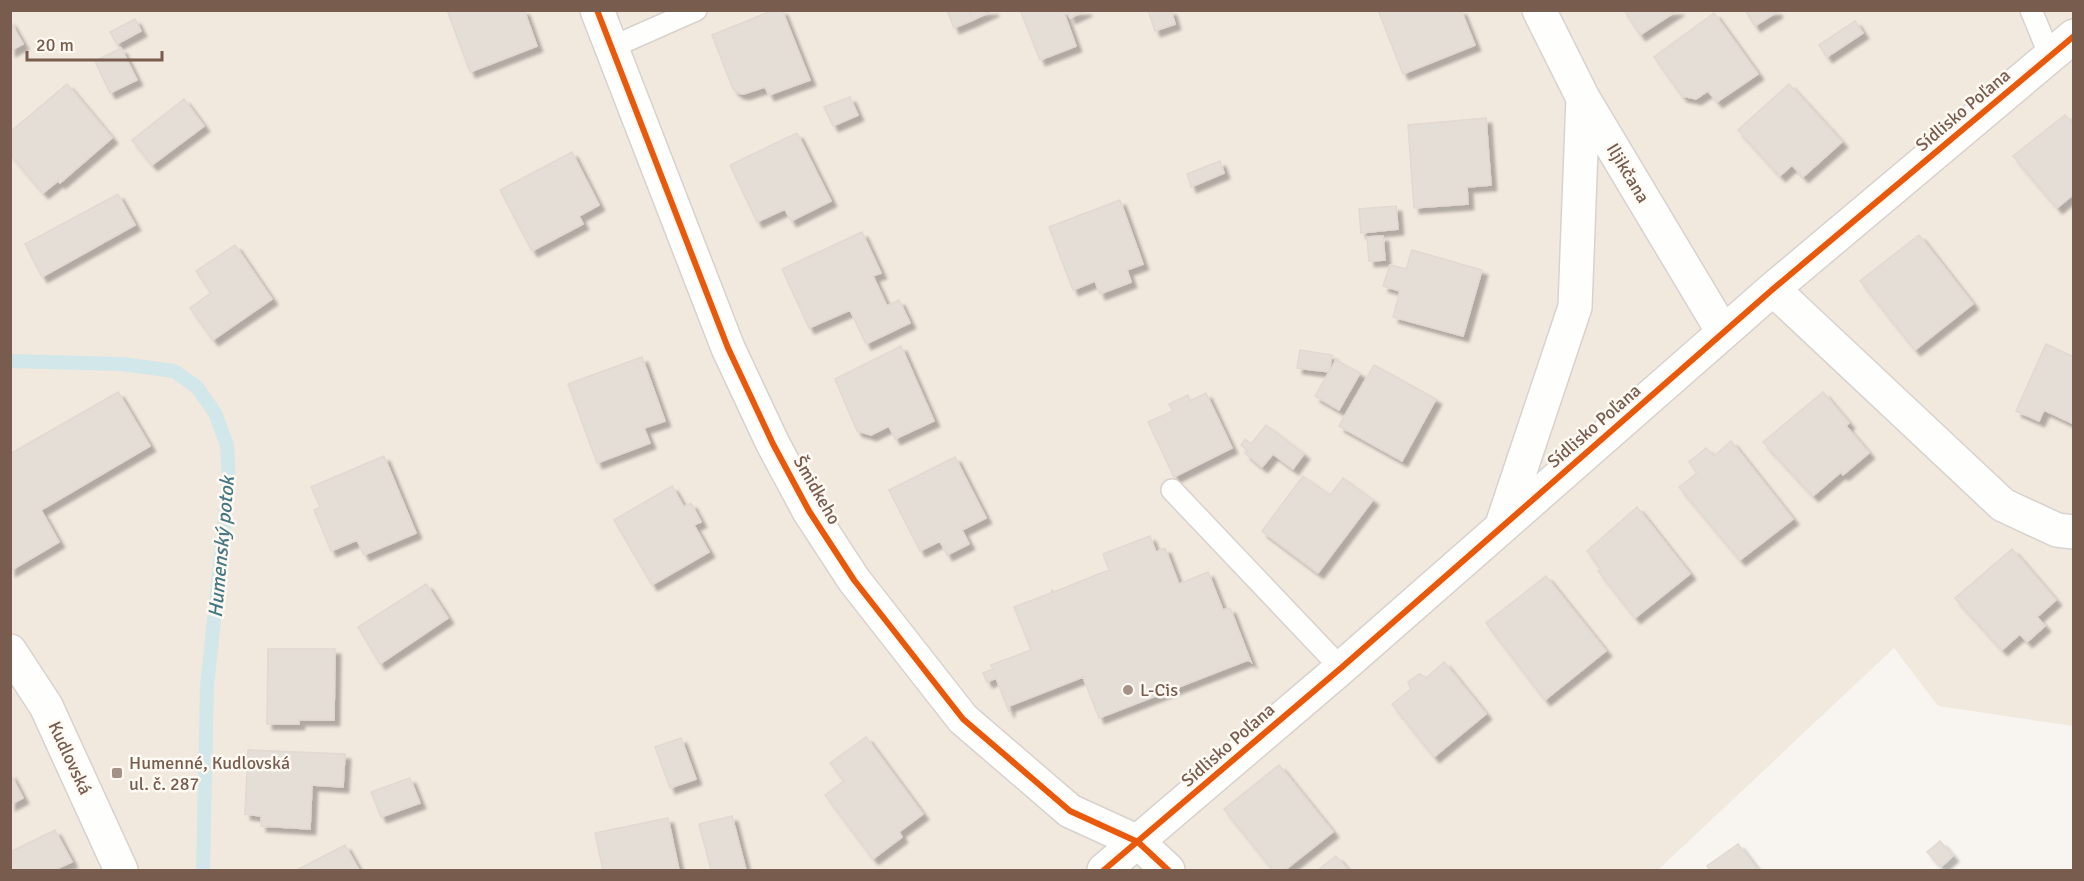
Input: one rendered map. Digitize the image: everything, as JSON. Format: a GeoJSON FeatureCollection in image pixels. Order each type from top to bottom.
{"type":"FeatureCollection","features":[{"type":"Feature","properties":{"kind":"street","name":"Šmidkeho"},"geometry":{"type":"LineString","coordinates":[[597,10],[728,348],[773,444],[809,511],[854,580],[963,719],[1070,811],[1138,842],[1168,870]]}},
{"type":"Feature","properties":{"kind":"street","name":"Iljikčana"},"geometry":{"type":"LineString","coordinates":[[1539,10],[1583,98],[1723,333]]}},
{"type":"Feature","properties":{"kind":"street","name":"Sídlisko Poľana"},"geometry":{"type":"LineString","coordinates":[[1138,842],[1341,668],[1773,289],[2062,46]]}},
{"type":"Feature","properties":{"kind":"street"},"geometry":{"type":"LineString","coordinates":[[1501,527],[1575,307],[1583,98]]}},
{"type":"Feature","properties":{"kind":"street"},"geometry":{"type":"LineString","coordinates":[[1773,289],[2003,506],[2057,530],[2073,532]]}},
{"type":"Feature","properties":{"kind":"street","name":"Kudlovská"},"geometry":{"type":"LineString","coordinates":[[10,651],[46,706],[121,870]]}},
{"type":"Feature","properties":{"kind":"street"},"geometry":{"type":"LineString","coordinates":[[1104,870],[1138,842]]}},
{"type":"Feature","properties":{"kind":"lane"},"geometry":{"type":"LineString","coordinates":[[610,48],[696,10]]}},
{"type":"Feature","properties":{"kind":"lane"},"geometry":{"type":"LineString","coordinates":[[2031,10],[2062,46]]}},
{"type":"Feature","properties":{"kind":"lane"},"geometry":{"type":"LineString","coordinates":[[1172,490],[1341,668]]}},
{"type":"Feature","properties":{"kind":"shaded area"},"geometry":{"type":"Polygon","coordinates":[[[10,11],[2073,11],[2073,726],[1938,706],[1894,648],[1658,870],[11,870],[10,11]]]}},
{"type":"Feature","properties":{"kind":"building"},"geometry":{"type":"Polygon","coordinates":[[[447,10],[524,10],[537,46],[470,72],[447,10]]]}},
{"type":"Feature","properties":{"kind":"building"},"geometry":{"type":"Polygon","coordinates":[[[774,10],[782,10],[810,80],[769,95],[765,87],[744,94],[738,93],[733,89],[712,35],[774,10]]]}},
{"type":"Feature","properties":{"kind":"building"},"geometry":{"type":"Polygon","coordinates":[[[947,10],[969,10],[973,20],[954,28],[947,10]]]}},
{"type":"Feature","properties":{"kind":"building"},"geometry":{"type":"Polygon","coordinates":[[[969,10],[994,10],[973,20],[969,10]]]}},
{"type":"Feature","properties":{"kind":"building"},"geometry":{"type":"Polygon","coordinates":[[[1020,10],[1063,10],[1076,46],[1040,60],[1020,10]]]}},
{"type":"Feature","properties":{"kind":"building"},"geometry":{"type":"Polygon","coordinates":[[[1067,10],[1087,10],[1070,18],[1067,10]]]}},
{"type":"Feature","properties":{"kind":"building"},"geometry":{"type":"Polygon","coordinates":[[[1148,10],[1171,10],[1175,24],[1155,31],[1148,10]]]}},
{"type":"Feature","properties":{"kind":"building"},"geometry":{"type":"Polygon","coordinates":[[[1378,10],[1461,10],[1475,45],[1403,74],[1378,10]]]}},
{"type":"Feature","properties":{"kind":"building"},"geometry":{"type":"Polygon","coordinates":[[[1624,10],[1678,10],[1640,35],[1624,10]]]}},
{"type":"Feature","properties":{"kind":"building"},"geometry":{"type":"Polygon","coordinates":[[[1745,10],[1776,10],[1777,12],[1755,26],[1745,10]]]}},
{"type":"Feature","properties":{"kind":"building"},"geometry":{"type":"Polygon","coordinates":[[[1714,13],[1758,74],[1717,102],[1708,91],[1696,99],[1682,96],[1654,57],[1714,13]]]}},
{"type":"Feature","properties":{"kind":"building"},"geometry":{"type":"Polygon","coordinates":[[[135,19],[141,31],[117,44],[110,32],[135,19]]]}},
{"type":"Feature","properties":{"kind":"building"},"geometry":{"type":"Polygon","coordinates":[[[10,21],[23,44],[10,51],[10,21]]]}},
{"type":"Feature","properties":{"kind":"building"},"geometry":{"type":"Polygon","coordinates":[[[1855,21],[1863,33],[1827,57],[1819,45],[1855,21]]]}},
{"type":"Feature","properties":{"kind":"building"},"geometry":{"type":"Polygon","coordinates":[[[121,48],[137,80],[110,93],[95,61],[121,48]]]}},
{"type":"Feature","properties":{"kind":"building"},"geometry":{"type":"Polygon","coordinates":[[[67,84],[112,138],[60,183],[58,181],[43,193],[10,154],[10,132],[67,84]]]}},
{"type":"Feature","properties":{"kind":"building"},"geometry":{"type":"Polygon","coordinates":[[[1789,84],[1842,142],[1803,177],[1792,165],[1780,176],[1738,130],[1789,84]]]}},
{"type":"Feature","properties":{"kind":"building"},"geometry":{"type":"Polygon","coordinates":[[[850,97],[858,115],[833,126],[824,107],[850,97]]]}},
{"type":"Feature","properties":{"kind":"building"},"geometry":{"type":"Polygon","coordinates":[[[184,99],[204,126],[152,165],[132,140],[184,99]]]}},
{"type":"Feature","properties":{"kind":"building"},"geometry":{"type":"Polygon","coordinates":[[[2065,115],[2074,125],[2074,194],[2057,208],[2013,156],[2065,115]]]}},
{"type":"Feature","properties":{"kind":"building"},"geometry":{"type":"Polygon","coordinates":[[[1486,118],[1491,185],[1467,187],[1468,204],[1414,208],[1408,125],[1486,118]]]}},
{"type":"Feature","properties":{"kind":"building"},"geometry":{"type":"Polygon","coordinates":[[[797,133],[831,201],[791,221],[785,209],[757,222],[730,165],[797,133]]]}},
{"type":"Feature","properties":{"kind":"building"},"geometry":{"type":"Polygon","coordinates":[[[572,152],[599,205],[579,216],[583,224],[532,251],[500,190],[572,152]]]}},
{"type":"Feature","properties":{"kind":"building"},"geometry":{"type":"Polygon","coordinates":[[[1220,161],[1224,173],[1191,187],[1187,174],[1220,161]]]}},
{"type":"Feature","properties":{"kind":"building"},"geometry":{"type":"Polygon","coordinates":[[[118,194],[135,225],[42,277],[25,244],[118,194]]]}},
{"type":"Feature","properties":{"kind":"building"},"geometry":{"type":"Polygon","coordinates":[[[1120,200],[1143,264],[1127,270],[1131,282],[1100,294],[1095,281],[1073,290],[1049,227],[1120,200]]]}},
{"type":"Feature","properties":{"kind":"building"},"geometry":{"type":"Polygon","coordinates":[[[1396,206],[1398,229],[1361,233],[1359,209],[1396,206]]]}},
{"type":"Feature","properties":{"kind":"building"},"geometry":{"type":"Polygon","coordinates":[[[862,232],[881,273],[873,276],[887,306],[899,300],[910,323],[866,344],[850,310],[809,328],[782,269],[862,232]]]}},
{"type":"Feature","properties":{"kind":"building"},"geometry":{"type":"Polygon","coordinates":[[[1919,235],[1973,304],[1915,350],[1860,281],[1919,235]]]}},
{"type":"Feature","properties":{"kind":"building"},"geometry":{"type":"Polygon","coordinates":[[[1383,236],[1385,260],[1369,261],[1367,237],[1383,236]]]}},
{"type":"Feature","properties":{"kind":"building"},"geometry":{"type":"Polygon","coordinates":[[[235,245],[272,299],[213,340],[190,308],[211,293],[196,271],[235,245]]]}},
{"type":"Feature","properties":{"kind":"building"},"geometry":{"type":"Polygon","coordinates":[[[1412,250],[1482,270],[1463,336],[1393,317],[1400,291],[1383,286],[1390,265],[1406,269],[1412,250]]]}},
{"type":"Feature","properties":{"kind":"building"},"geometry":{"type":"Polygon","coordinates":[[[2046,344],[2074,357],[2074,424],[2044,410],[2039,421],[2016,411],[2046,344]]]}},
{"type":"Feature","properties":{"kind":"building"},"geometry":{"type":"Polygon","coordinates":[[[901,346],[934,421],[895,439],[889,426],[871,435],[857,431],[835,379],[901,346]]]}},
{"type":"Feature","properties":{"kind":"building"},"geometry":{"type":"Polygon","coordinates":[[[1300,350],[1332,355],[1329,372],[1297,368],[1300,350]]]}},
{"type":"Feature","properties":{"kind":"building"},"geometry":{"type":"Polygon","coordinates":[[[642,357],[665,421],[644,428],[650,443],[597,463],[568,384],[642,357]]]}},
{"type":"Feature","properties":{"kind":"building"},"geometry":{"type":"Polygon","coordinates":[[[1336,360],[1360,373],[1339,410],[1315,396],[1336,360]]]}},
{"type":"Feature","properties":{"kind":"building"},"geometry":{"type":"Polygon","coordinates":[[[1374,365],[1436,399],[1402,461],[1339,426],[1374,365]]]}},
{"type":"Feature","properties":{"kind":"building"},"geometry":{"type":"Polygon","coordinates":[[[118,392],[150,446],[41,510],[59,542],[10,571],[10,454],[118,392]]]}},
{"type":"Feature","properties":{"kind":"building"},"geometry":{"type":"Polygon","coordinates":[[[1823,392],[1849,423],[1846,426],[1869,453],[1843,475],[1841,472],[1813,496],[1763,442],[1823,392]]]}},
{"type":"Feature","properties":{"kind":"building"},"geometry":{"type":"Polygon","coordinates":[[[1206,393],[1232,448],[1174,477],[1148,422],[1173,411],[1169,404],[1188,395],[1190,401],[1206,393]]]}},
{"type":"Feature","properties":{"kind":"building"},"geometry":{"type":"Polygon","coordinates":[[[1266,425],[1304,454],[1293,469],[1273,454],[1262,467],[1245,453],[1248,451],[1241,445],[1245,439],[1251,444],[1266,425]]]}},
{"type":"Feature","properties":{"kind":"building"},"geometry":{"type":"Polygon","coordinates":[[[1731,441],[1793,519],[1740,560],[1679,487],[1697,473],[1689,462],[1706,448],[1714,456],[1731,441]]]}},
{"type":"Feature","properties":{"kind":"building"},"geometry":{"type":"Polygon","coordinates":[[[384,456],[416,533],[364,555],[357,540],[331,551],[314,510],[320,507],[311,487],[384,456]]]}},
{"type":"Feature","properties":{"kind":"building"},"geometry":{"type":"Polygon","coordinates":[[[955,457],[986,518],[962,530],[969,544],[947,555],[940,541],[920,551],[889,490],[955,457]]]}},
{"type":"Feature","properties":{"kind":"building"},"geometry":{"type":"Polygon","coordinates":[[[1303,476],[1330,495],[1343,478],[1373,500],[1318,573],[1262,531],[1303,476]]]}},
{"type":"Feature","properties":{"kind":"building"},"geometry":{"type":"Polygon","coordinates":[[[672,486],[684,507],[691,503],[701,522],[694,525],[709,552],[652,585],[614,520],[672,486]]]}},
{"type":"Feature","properties":{"kind":"building"},"geometry":{"type":"Polygon","coordinates":[[[1637,507],[1690,574],[1635,618],[1598,571],[1601,569],[1587,551],[1637,507]]]}},
{"type":"Feature","properties":{"kind":"building"},"geometry":{"type":"Polygon","coordinates":[[[1150,536],[1156,552],[1165,548],[1179,584],[1208,572],[1223,610],[1230,608],[1251,662],[1248,660],[1099,718],[1083,677],[1009,706],[1009,712],[996,678],[987,682],[983,673],[993,669],[991,665],[1031,650],[1014,607],[1051,593],[1052,590],[1054,592],[1109,570],[1103,554],[1150,536]]]}},
{"type":"Feature","properties":{"kind":"building"},"geometry":{"type":"Polygon","coordinates":[[[2012,549],[2056,600],[2037,617],[2045,626],[2027,642],[2020,634],[2002,650],[1955,598],[2012,549]]]}},
{"type":"Feature","properties":{"kind":"building"},"geometry":{"type":"Polygon","coordinates":[[[1546,576],[1606,651],[1545,700],[1486,623],[1546,576]]]}},
{"type":"Feature","properties":{"kind":"building"},"geometry":{"type":"Polygon","coordinates":[[[426,584],[448,618],[380,664],[358,627],[426,584]]]}},
{"type":"Feature","properties":{"kind":"building"},"geometry":{"type":"Polygon","coordinates":[[[268,649],[335,649],[334,720],[299,720],[299,724],[267,724],[268,649]]]}},
{"type":"Feature","properties":{"kind":"building"},"geometry":{"type":"Polygon","coordinates":[[[1444,662],[1486,714],[1434,757],[1392,704],[1411,689],[1408,682],[1419,674],[1426,678],[1444,662]]]}},
{"type":"Feature","properties":{"kind":"building"},"geometry":{"type":"Polygon","coordinates":[[[866,737],[923,814],[899,832],[902,837],[873,859],[825,795],[844,781],[830,763],[866,737]]]}},
{"type":"Feature","properties":{"kind":"building"},"geometry":{"type":"Polygon","coordinates":[[[681,738],[696,779],[670,788],[655,747],[681,738]]]}},
{"type":"Feature","properties":{"kind":"building"},"geometry":{"type":"Polygon","coordinates":[[[248,750],[345,754],[343,787],[312,785],[310,829],[261,826],[261,816],[245,814],[248,750]]]}},
{"type":"Feature","properties":{"kind":"building"},"geometry":{"type":"Polygon","coordinates":[[[1279,765],[1333,832],[1285,870],[1273,870],[1224,809],[1279,765]]]}},
{"type":"Feature","properties":{"kind":"building"},"geometry":{"type":"Polygon","coordinates":[[[10,773],[23,798],[10,805],[10,773]]]}},
{"type":"Feature","properties":{"kind":"building"},"geometry":{"type":"Polygon","coordinates":[[[410,778],[420,803],[381,817],[371,792],[410,778]]]}},
{"type":"Feature","properties":{"kind":"building"},"geometry":{"type":"Polygon","coordinates":[[[732,816],[746,870],[711,870],[699,824],[732,816]]]}},
{"type":"Feature","properties":{"kind":"building"},"geometry":{"type":"Polygon","coordinates":[[[668,818],[679,870],[603,870],[595,833],[668,818]]]}},
{"type":"Feature","properties":{"kind":"building"},"geometry":{"type":"Polygon","coordinates":[[[55,830],[72,862],[54,870],[10,870],[10,852],[55,830]]]}},
{"type":"Feature","properties":{"kind":"building"},"geometry":{"type":"Polygon","coordinates":[[[1940,841],[1953,856],[1941,867],[1927,852],[1940,841]]]}},
{"type":"Feature","properties":{"kind":"building"},"geometry":{"type":"Polygon","coordinates":[[[1738,844],[1758,870],[1710,870],[1707,866],[1738,844]]]}},
{"type":"Feature","properties":{"kind":"building"},"geometry":{"type":"Polygon","coordinates":[[[345,845],[359,870],[297,870],[345,845]]]}},
{"type":"Feature","properties":{"kind":"building"},"geometry":{"type":"Polygon","coordinates":[[[1336,856],[1348,870],[1318,870],[1336,856]]]}},
{"type":"Feature","properties":{"kind":"waterway","name":"Humenský potok"},"geometry":{"type":"LineString","coordinates":[[10,361],[122,364],[174,371],[197,387],[215,413],[227,445],[229,479],[207,686],[203,870]]}},
{"type":"Feature","properties":{"kind":"cycle path"},"geometry":{"type":"LineString","coordinates":[[597,10],[728,348],[773,444],[809,511],[854,580],[963,719],[1070,811],[1138,842],[1168,870]]}},
{"type":"Feature","properties":{"kind":"cycle path"},"geometry":{"type":"LineString","coordinates":[[1104,870],[1341,668],[1773,289],[2074,36]]}},
{"type":"Feature","properties":{"kind":"place","name":"L-Cis"},"geometry":{"type":"Point","coordinates":[1128,690]}},
{"type":"Feature","properties":{"kind":"place","name":"Humenné, Kudlovská ul. č. 287"},"geometry":{"type":"Point","coordinates":[117,773]}}]}
